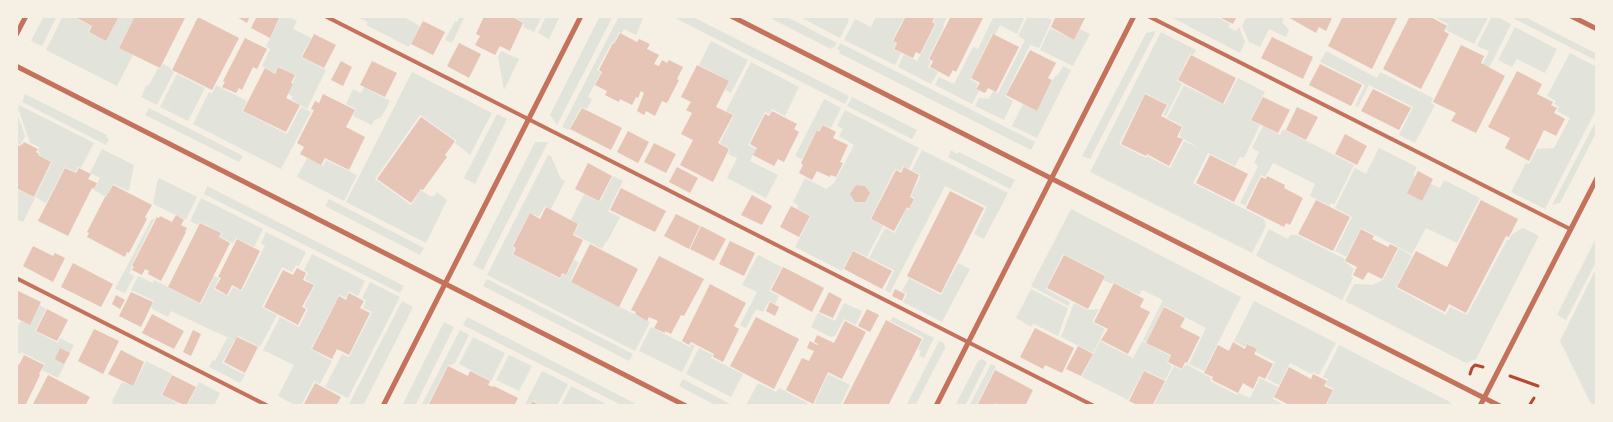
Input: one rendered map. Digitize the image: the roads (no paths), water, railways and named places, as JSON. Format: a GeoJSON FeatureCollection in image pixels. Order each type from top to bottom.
{"type":"FeatureCollection","features":[{"type":"Feature","properties":{"kind":"street"},"geometry":{"type":"LineString","coordinates":[[16,36],[26,16]]}},
{"type":"Feature","properties":{"kind":"street"},"geometry":{"type":"LineString","coordinates":[[383,406],[581,16]]}},
{"type":"Feature","properties":{"kind":"street"},"geometry":{"type":"LineString","coordinates":[[731,16],[1500,406]]}},
{"type":"Feature","properties":{"kind":"street"},"geometry":{"type":"LineString","coordinates":[[936,406],[1134,16]]}},
{"type":"Feature","properties":{"kind":"street"},"geometry":{"type":"LineString","coordinates":[[1571,16],[1597,29]]}},
{"type":"Feature","properties":{"kind":"street"},"geometry":{"type":"LineString","coordinates":[[16,66],[686,406]]}},
{"type":"Feature","properties":{"kind":"street"},"geometry":{"type":"LineString","coordinates":[[1480,406],[1597,178]]}},
{"type":"Feature","properties":{"kind":"lane"},"geometry":{"type":"LineString","coordinates":[[325,16],[1094,406]]}},
{"type":"Feature","properties":{"kind":"lane"},"geometry":{"type":"LineString","coordinates":[[1148,16],[1570,229]]}},
{"type":"Feature","properties":{"kind":"lane"},"geometry":{"type":"LineString","coordinates":[[16,278],[268,406]]}}]}
